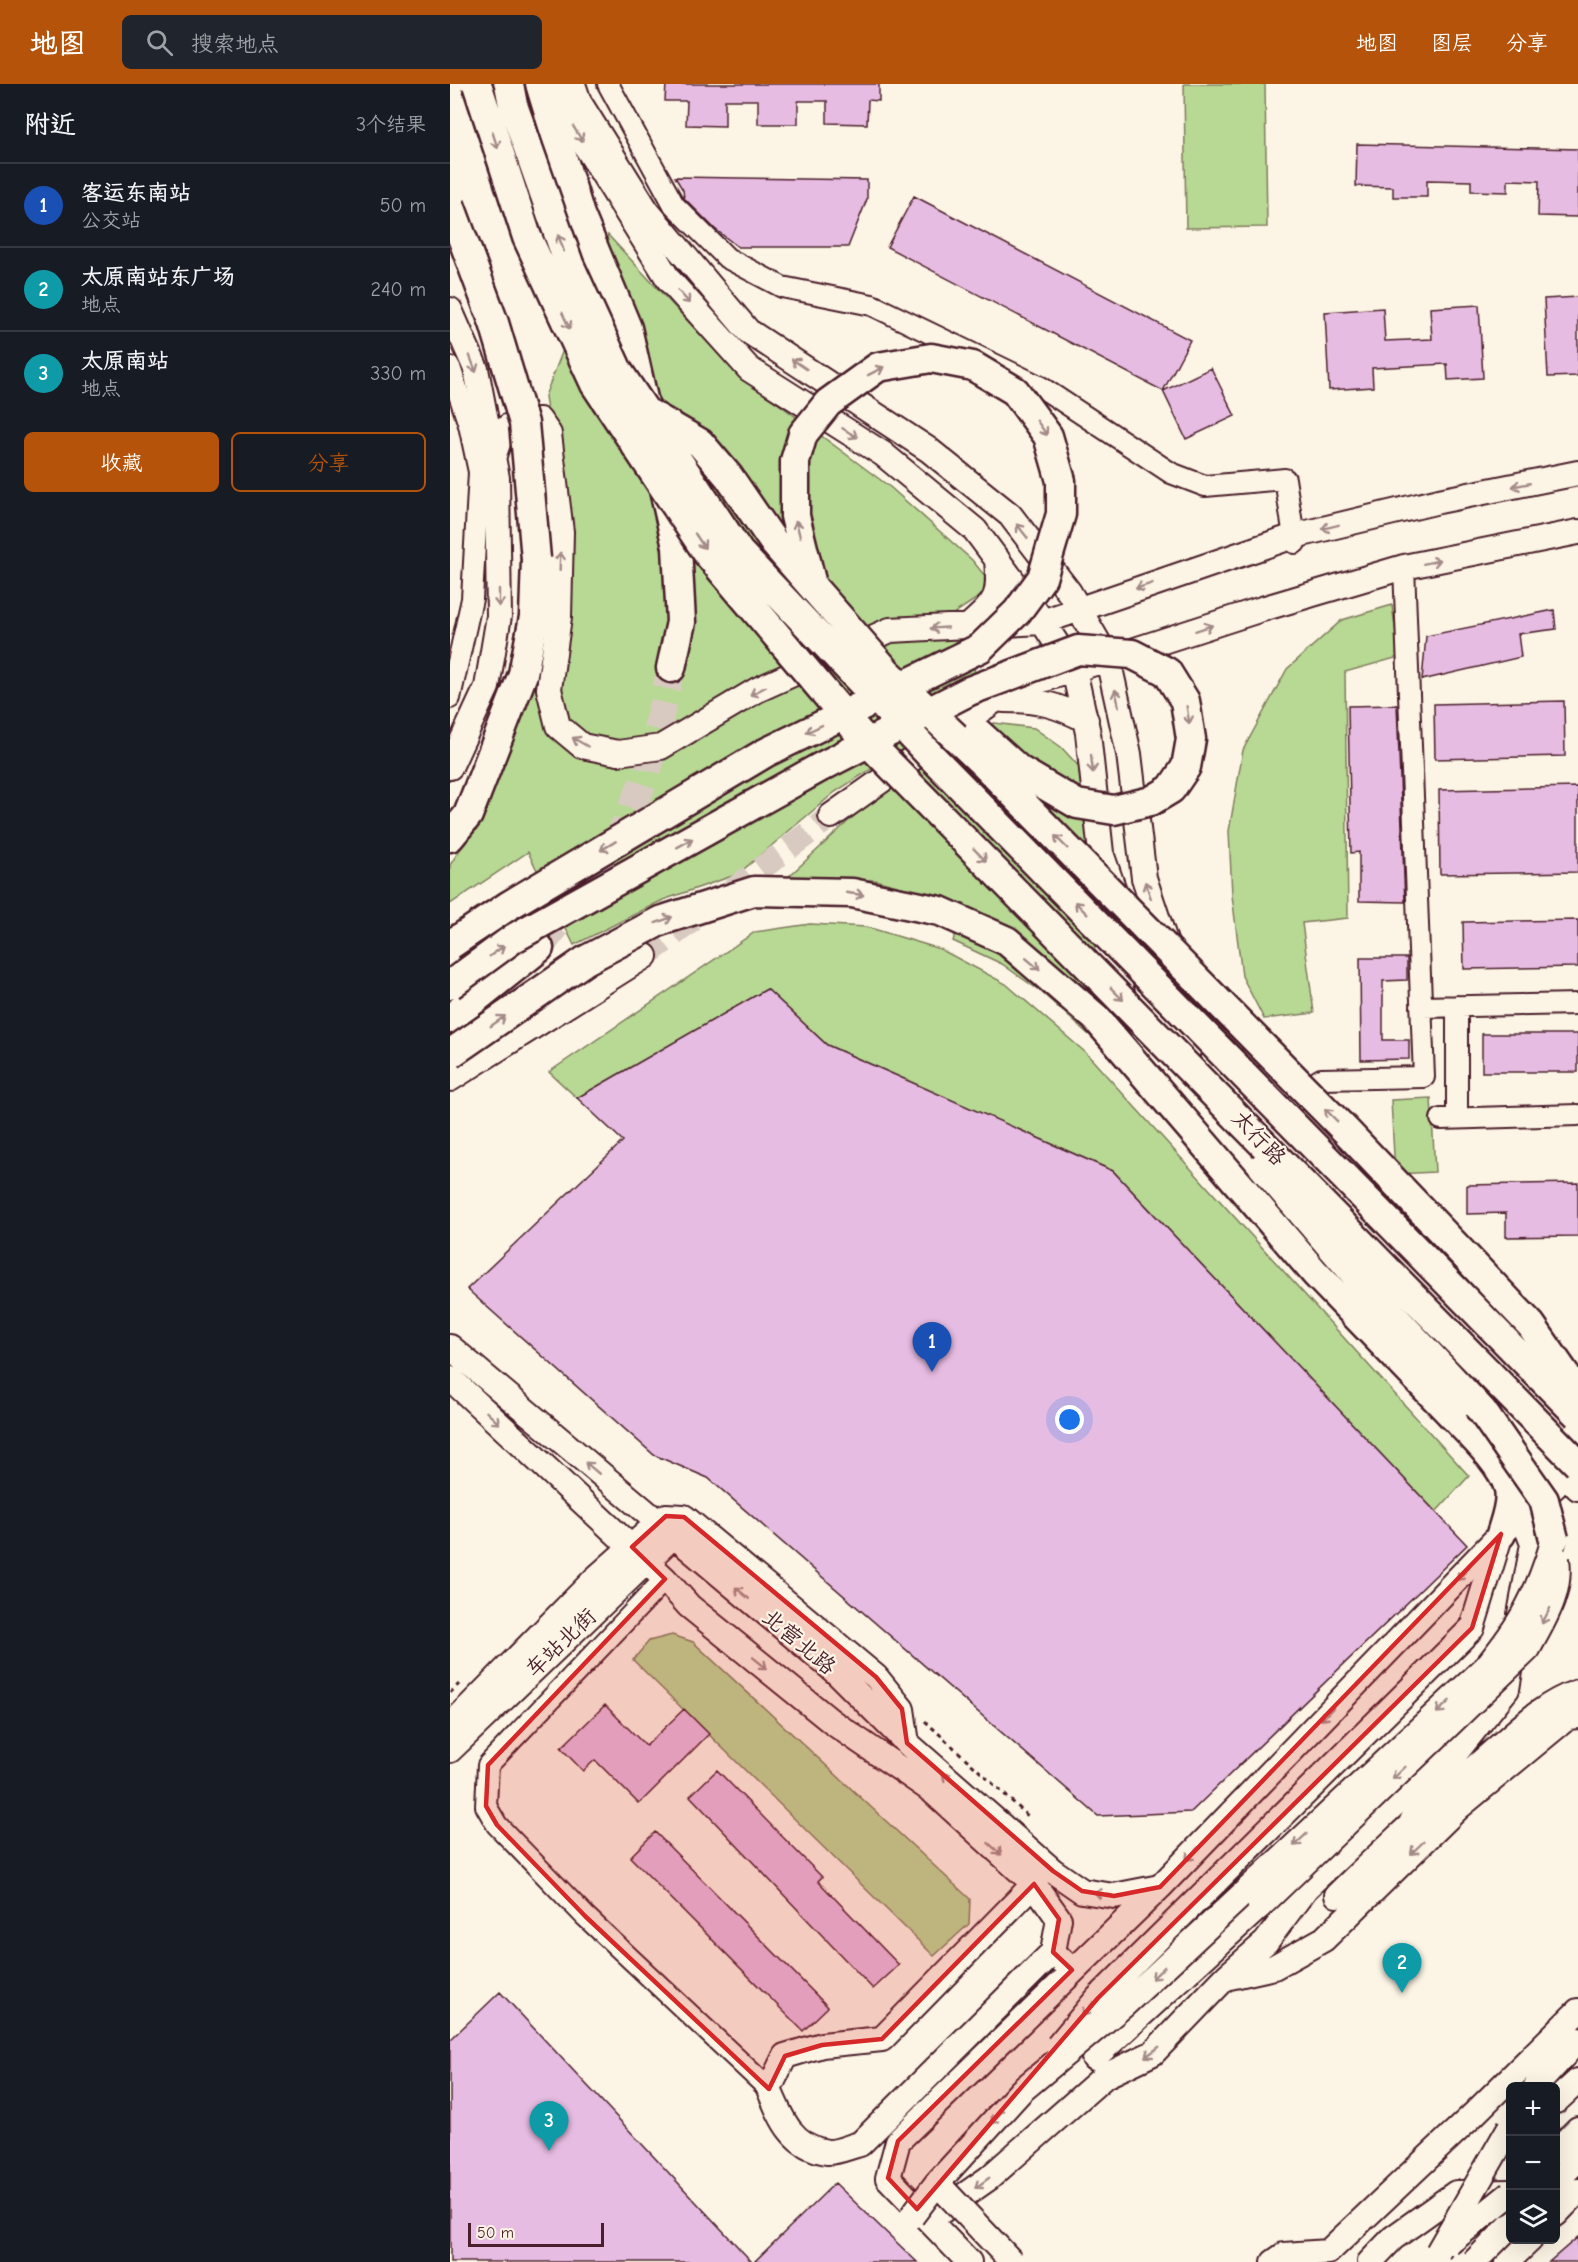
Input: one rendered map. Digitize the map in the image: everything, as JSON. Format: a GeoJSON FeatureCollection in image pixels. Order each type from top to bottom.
{"type":"FeatureCollection","features":[{"type":"Feature","properties":{"kind":"highway","name":"太行路"},"geometry":{"type":"LineString","coordinates":[[477,84],[527,237],[595,384],[708,554],[858,732],[1159,1036],[1575,1476]]}},
{"type":"Feature","properties":{"kind":"highway","name":"太行路"},"geometry":{"type":"LineString","coordinates":[[508,84],[513,105],[569,264],[618,371],[739,552],[963,789],[1578,1415]]}},
{"type":"Feature","properties":{"kind":"highway"},"geometry":{"type":"LineString","coordinates":[[540,84],[580,215],[627,328],[677,547],[681,622],[671,668]]}},
{"type":"Feature","properties":{"kind":"highway"},"geometry":{"type":"LineString","coordinates":[[450,205],[494,323],[525,423],[536,558],[534,617],[523,674],[468,815],[450,837]]}},
{"type":"Feature","properties":{"kind":"highway"},"geometry":{"type":"LineString","coordinates":[[450,945],[508,906],[765,753],[980,648],[1017,612],[1042,578],[1061,514],[1061,482],[1048,436],[1015,391],[973,366],[931,358],[878,367],[828,403],[803,434],[795,461],[795,516],[812,586]]}},
{"type":"Feature","properties":{"kind":"highway"},"geometry":{"type":"LineString","coordinates":[[644,410],[700,443],[729,477],[775,544],[867,649],[1380,1166],[1532,1325],[1578,1391]]}},
{"type":"Feature","properties":{"kind":"highway"},"geometry":{"type":"LineString","coordinates":[[450,985],[514,938],[819,768],[879,737],[939,707],[949,702],[969,691],[1078,650],[1132,654],[1167,672],[1185,701],[1191,739],[1186,767],[1171,789],[1152,801],[1114,810],[1077,804],[1019,770],[995,748],[975,731],[959,716],[951,709],[943,702],[896,656],[867,649]]}},
{"type":"Feature","properties":{"kind":"highway"},"geometry":{"type":"LineString","coordinates":[[450,1054],[586,960],[660,921],[754,891],[852,893],[940,911],[1007,941],[1096,1018],[1315,1273],[1489,1453],[1507,1485],[1507,1516],[1501,1534]]}},
{"type":"Feature","properties":{"kind":"highway"},"geometry":{"type":"LineString","coordinates":[[450,1019],[539,948]]}},
{"type":"Feature","properties":{"kind":"highway"},"geometry":{"type":"LineString","coordinates":[[1159,1036],[1255,1158],[1366,1287],[1482,1411],[1544,1500],[1554,1539]]}},
{"type":"Feature","properties":{"kind":"highway"},"geometry":{"type":"LineString","coordinates":[[1452,1415],[1575,1476]]}},
{"type":"Feature","properties":{"kind":"main road"},"geometry":{"type":"LineString","coordinates":[[547,84],[669,280],[749,369],[883,454],[975,530],[997,559],[1074,670],[1086,720],[1101,854],[1157,1014],[1357,1260],[1575,1476],[1523,1514],[1501,1534],[1160,1887],[898,2141],[888,2178],[969,2262]]}},
{"type":"Feature","properties":{"kind":"main road"},"geometry":{"type":"LineString","coordinates":[[573,84],[579,102],[646,211],[748,331],[929,450],[1010,515],[1069,592],[1108,659],[1129,754],[1144,878],[1177,977],[1230,1046],[1289,1100],[1578,1391]]}},
{"type":"Feature","properties":{"kind":"main road"},"geometry":{"type":"LineString","coordinates":[[450,310],[476,369],[497,478],[500,616],[487,687],[450,767]]}},
{"type":"Feature","properties":{"kind":"main road"},"geometry":{"type":"LineString","coordinates":[[493,459],[501,432],[515,421],[539,420],[549,434],[561,532],[559,617],[549,689],[558,726],[582,746],[618,753],[661,747],[757,690],[890,630],[1042,622],[1293,533],[1578,473]]}},
{"type":"Feature","properties":{"kind":"main road"},"geometry":{"type":"LineString","coordinates":[[831,816],[1008,691],[1404,567],[1578,532]]}},
{"type":"Feature","properties":{"kind":"main road"},"geometry":{"type":"LineString","coordinates":[[969,626],[989,608],[999,591],[997,559]]}},
{"type":"Feature","properties":{"kind":"main road"},"geometry":{"type":"LineString","coordinates":[[996,700],[1038,700],[1086,720]]}},
{"type":"Feature","properties":{"kind":"main road"},"geometry":{"type":"LineString","coordinates":[[450,1079],[645,956]]}},
{"type":"Feature","properties":{"kind":"main road","name":"北营北路"},"geometry":{"type":"LineString","coordinates":[[450,1347],[837,1673],[907,1743],[1053,1871],[1082,1891],[1114,1896],[1160,1887]]}},
{"type":"Feature","properties":{"kind":"main road","name":"北营北路"},"geometry":{"type":"LineString","coordinates":[[450,1378],[639,1554],[689,1606],[832,1722],[931,1790],[1034,1884],[1059,1919],[1053,1952]]}},
{"type":"Feature","properties":{"kind":"main road"},"geometry":{"type":"LineString","coordinates":[[1412,1821],[1446,1765],[1507,1689],[1533,1544],[1523,1514],[1507,1485]]}},
{"type":"Feature","properties":{"kind":"main road"},"geometry":{"type":"LineString","coordinates":[[666,1530],[666,1516],[684,1517],[876,1677],[902,1709],[907,1743]]}},
{"type":"Feature","properties":{"kind":"main road","name":"车站北街"},"geometry":{"type":"LineString","coordinates":[[450,1750],[639,1554],[666,1530]]}},
{"type":"Feature","properties":{"kind":"main road"},"geometry":{"type":"LineString","coordinates":[[956,2262],[912,2216],[937,2182],[1022,2091],[1098,1998],[1472,1628],[1501,1534]]}},
{"type":"Feature","properties":{"kind":"main road"},"geometry":{"type":"LineString","coordinates":[[1094,2058],[1260,1906],[1528,1649],[1553,1603],[1559,1573],[1554,1539]]}},
{"type":"Feature","properties":{"kind":"main road"},"geometry":{"type":"LineString","coordinates":[[1022,2091],[1124,2005],[1486,1667],[1524,1617],[1542,1581],[1554,1539]]}},
{"type":"Feature","properties":{"kind":"main road"},"geometry":{"type":"LineString","coordinates":[[450,1726],[595,1579],[639,1554]]}},
{"type":"Feature","properties":{"kind":"main road"},"geometry":{"type":"LineString","coordinates":[[689,1606],[681,1587],[680,1575],[694,1567],[716,1572]]}},
{"type":"Feature","properties":{"kind":"main road"},"geometry":{"type":"LineString","coordinates":[[1337,1894],[1412,1821],[1528,1720],[1558,1699],[1578,1692]]}},
{"type":"Feature","properties":{"kind":"main road"},"geometry":{"type":"LineString","coordinates":[[1225,1978],[1274,1967],[1324,1940],[1459,1808],[1568,1717],[1578,1716]]}},
{"type":"Feature","properties":{"kind":"main road"},"geometry":{"type":"LineString","coordinates":[[929,2220],[989,2178],[1105,2076],[1153,2053],[1225,1978],[1266,1942],[1306,1888],[1476,1729]]}},
{"type":"Feature","properties":{"kind":"main road"},"geometry":{"type":"LineString","coordinates":[[1412,1821],[1459,1808]]}},
{"type":"Feature","properties":{"kind":"main road"},"geometry":{"type":"LineString","coordinates":[[1034,1884],[882,2039],[822,2045],[785,2056],[769,2089],[779,2114],[794,2139],[828,2152],[860,2144],[1053,1952],[1072,1970]]}},
{"type":"Feature","properties":{"kind":"main road"},"geometry":{"type":"LineString","coordinates":[[1225,1978],[1260,1906]]}},
{"type":"Feature","properties":{"kind":"main road"},"geometry":{"type":"LineString","coordinates":[[1274,2262],[1284,2255],[1328,2252],[1473,2115],[1578,2011]]}},
{"type":"Feature","properties":{"kind":"main road"},"geometry":{"type":"LineString","coordinates":[[1540,2082],[1578,2040]]}},
{"type":"Feature","properties":{"kind":"main road"},"geometry":{"type":"LineString","coordinates":[[1560,2097],[1578,2081]]}},
{"type":"Feature","properties":{"kind":"main road"},"geometry":{"type":"LineString","coordinates":[[1560,2147],[1578,2129]]}},
{"type":"Feature","properties":{"kind":"main road"},"geometry":{"type":"LineString","coordinates":[[1433,2257],[1506,2134]]}},
{"type":"Feature","properties":{"kind":"main road"},"geometry":{"type":"LineString","coordinates":[[1370,2262],[1394,2238],[1456,2193],[1506,2146]]}},
{"type":"Feature","properties":{"kind":"main road"},"geometry":{"type":"LineString","coordinates":[[1560,2177],[1578,2159]]}},
{"type":"Feature","properties":{"kind":"main road"},"geometry":{"type":"LineString","coordinates":[[937,2182],[1012,2262]]}},
{"type":"Feature","properties":{"kind":"main road"},"geometry":{"type":"LineString","coordinates":[[1560,2191],[1578,2191]]}},
{"type":"Feature","properties":{"kind":"main road"},"geometry":{"type":"LineString","coordinates":[[1560,2210],[1578,2191]]}},
{"type":"Feature","properties":{"kind":"main road"},"geometry":{"type":"LineString","coordinates":[[1456,2193],[1506,2193]]}},
{"type":"Feature","properties":{"kind":"main road"},"geometry":{"type":"LineString","coordinates":[[1433,2257],[1506,2196]]}},
{"type":"Feature","properties":{"kind":"main road"},"geometry":{"type":"LineString","coordinates":[[1474,2262],[1506,2230]]}},
{"type":"Feature","properties":{"kind":"main road"},"geometry":{"type":"LineString","coordinates":[[1510,2261],[1526,2244]]}},
{"type":"Feature","properties":{"kind":"street"},"geometry":{"type":"LineString","coordinates":[[608,84],[674,205],[726,258],[782,287],[872,305],[883,310],[1041,387],[1170,473],[1205,486],[1285,479],[1293,533]]}},
{"type":"Feature","properties":{"kind":"street"},"geometry":{"type":"LineString","coordinates":[[450,367],[469,425],[479,472],[472,600],[450,698]]}},
{"type":"Feature","properties":{"kind":"street"},"geometry":{"type":"LineString","coordinates":[[1289,1100],[1322,1079],[1424,1077],[1404,567]]}},
{"type":"Feature","properties":{"kind":"street"},"geometry":{"type":"LineString","coordinates":[[1421,1007],[1578,1004]]}},
{"type":"Feature","properties":{"kind":"street"},"geometry":{"type":"LineString","coordinates":[[1457,1006],[1449,1119],[1578,1115]]}},
{"type":"Feature","properties":{"kind":"street"},"geometry":{"type":"LineString","coordinates":[[665,1579],[488,1765],[486,1806],[496,1825],[585,1916],[769,2089]]}},
{"type":"Feature","properties":{"kind":"highlighted area"},"geometry":{"type":"Polygon","coordinates":[[[666,1516],[684,1517],[876,1677],[902,1709],[907,1743],[1053,1871],[1082,1891],[1114,1896],[1160,1887],[1501,1534],[1472,1628],[1098,1998],[917,2209],[888,2178],[898,2141],[1072,1970],[1053,1952],[1059,1919],[1034,1884],[882,2039],[822,2045],[785,2056],[769,2089],[585,1916],[497,1825],[486,1806],[488,1765],[665,1579],[632,1547],[666,1516]]]}},
{"type":"Feature","properties":{"kind":"green space"},"geometry":{"type":"Polygon","coordinates":[[[1184,84],[1265,84],[1267,227],[1186,228],[1184,84]]]}},
{"type":"Feature","properties":{"kind":"green space"},"geometry":{"type":"Polygon","coordinates":[[[608,235],[733,370],[890,487],[972,560],[994,587],[944,620],[989,694],[835,792],[738,874],[663,900],[574,945],[528,852],[450,904],[450,865],[481,817],[518,728],[538,669],[562,670],[572,596],[545,396],[608,235]]]}},
{"type":"Feature","properties":{"kind":"green space"},"geometry":{"type":"Polygon","coordinates":[[[1392,605],[1399,657],[1345,672],[1348,918],[1302,923],[1314,1013],[1264,1019],[1242,976],[1232,895],[1229,831],[1243,750],[1287,669],[1342,620],[1392,605]]]}},
{"type":"Feature","properties":{"kind":"green space"},"geometry":{"type":"Polygon","coordinates":[[[994,723],[1034,728],[1061,747],[1098,787],[1092,854],[1097,1042],[1040,991],[1002,964],[953,941],[964,904],[875,880],[786,879],[871,800],[994,723]]]}},
{"type":"Feature","properties":{"kind":"green space"},"geometry":{"type":"Polygon","coordinates":[[[810,924],[867,927],[940,949],[1006,984],[1086,1053],[1469,1476],[1436,1512],[1113,1171],[827,1045],[767,989],[577,1098],[549,1072],[755,932],[810,924]]]}},
{"type":"Feature","properties":{"kind":"green space"},"geometry":{"type":"Polygon","coordinates":[[[1431,1098],[1435,1172],[1395,1174],[1391,1100],[1431,1098]]]}},
{"type":"Feature","properties":{"kind":"green space"},"geometry":{"type":"Polygon","coordinates":[[[672,1635],[693,1642],[970,1899],[969,1924],[934,1956],[633,1660],[649,1641],[672,1635]]]}},
{"type":"Feature","properties":{"kind":"building"},"geometry":{"type":"Polygon","coordinates":[[[666,84],[879,84],[879,101],[868,100],[867,124],[827,123],[827,101],[798,101],[798,124],[758,124],[758,100],[725,100],[725,126],[686,125],[687,101],[665,101],[666,84]]]}},
{"type":"Feature","properties":{"kind":"building"},"geometry":{"type":"Polygon","coordinates":[[[1357,144],[1578,149],[1578,217],[1538,216],[1539,181],[1508,180],[1508,192],[1471,191],[1471,181],[1427,180],[1427,197],[1393,197],[1393,187],[1356,186],[1357,144]]]}},
{"type":"Feature","properties":{"kind":"building"},"geometry":{"type":"Polygon","coordinates":[[[675,177],[867,180],[867,199],[848,247],[738,247],[715,229],[684,198],[683,190],[675,177]]]}},
{"type":"Feature","properties":{"kind":"building"},"geometry":{"type":"Polygon","coordinates":[[[914,196],[1190,340],[1163,391],[887,247],[914,196]]]}},
{"type":"Feature","properties":{"kind":"building"},"geometry":{"type":"Polygon","coordinates":[[[1578,297],[1578,376],[1548,377],[1544,299],[1578,297]]]}},
{"type":"Feature","properties":{"kind":"building"},"geometry":{"type":"Polygon","coordinates":[[[1479,305],[1483,378],[1448,380],[1447,364],[1372,368],[1373,387],[1329,390],[1325,312],[1383,308],[1385,341],[1432,339],[1430,308],[1479,305]]]}},
{"type":"Feature","properties":{"kind":"building"},"geometry":{"type":"Polygon","coordinates":[[[1211,368],[1235,416],[1186,439],[1163,391],[1211,368]]]}},
{"type":"Feature","properties":{"kind":"building"},"geometry":{"type":"Polygon","coordinates":[[[1554,610],[1556,629],[1518,634],[1521,657],[1422,680],[1426,636],[1554,610]]]}},
{"type":"Feature","properties":{"kind":"building"},"geometry":{"type":"Polygon","coordinates":[[[1564,701],[1565,756],[1435,759],[1434,704],[1564,701]]]}},
{"type":"Feature","properties":{"kind":"building"},"geometry":{"type":"Polygon","coordinates":[[[1397,705],[1405,902],[1359,901],[1359,852],[1351,853],[1348,706],[1397,705]]]}},
{"type":"Feature","properties":{"kind":"building"},"geometry":{"type":"Polygon","coordinates":[[[1578,787],[1578,872],[1440,874],[1439,790],[1578,787]]]}},
{"type":"Feature","properties":{"kind":"building"},"geometry":{"type":"Polygon","coordinates":[[[1578,920],[1578,967],[1464,969],[1463,922],[1578,920]]]}},
{"type":"Feature","properties":{"kind":"building"},"geometry":{"type":"Polygon","coordinates":[[[1360,958],[1407,958],[1407,980],[1383,981],[1383,1040],[1409,1040],[1409,1059],[1361,1060],[1360,958]]]}},
{"type":"Feature","properties":{"kind":"building"},"geometry":{"type":"Polygon","coordinates":[[[767,989],[827,1045],[1113,1171],[1467,1545],[1191,1812],[1098,1816],[708,1478],[654,1455],[467,1289],[623,1141],[577,1098],[767,989]]]}},
{"type":"Feature","properties":{"kind":"building"},"geometry":{"type":"Polygon","coordinates":[[[1482,1034],[1578,1034],[1578,1072],[1482,1072],[1482,1034]]]}},
{"type":"Feature","properties":{"kind":"building"},"geometry":{"type":"Polygon","coordinates":[[[1578,1183],[1578,1236],[1506,1237],[1506,1213],[1467,1214],[1467,1185],[1578,1183]]]}},
{"type":"Feature","properties":{"kind":"building"},"geometry":{"type":"Polygon","coordinates":[[[605,1705],[646,1746],[684,1709],[709,1734],[639,1804],[595,1760],[583,1771],[561,1748],[605,1705]]]}},
{"type":"Feature","properties":{"kind":"building"},"geometry":{"type":"Polygon","coordinates":[[[717,1770],[822,1877],[818,1881],[899,1965],[873,1989],[690,1796],[717,1770]]]}},
{"type":"Feature","properties":{"kind":"building"},"geometry":{"type":"Polygon","coordinates":[[[655,1832],[828,2007],[803,2031],[630,1857],[655,1832]]]}},
{"type":"Feature","properties":{"kind":"building"},"geometry":{"type":"Polygon","coordinates":[[[500,1992],[752,2262],[450,2262],[450,2040],[500,1992]]]}},
{"type":"Feature","properties":{"kind":"building"},"geometry":{"type":"Polygon","coordinates":[[[835,2183],[917,2262],[754,2262],[835,2183]]]}},
{"type":"Feature","properties":{"kind":"building"},"geometry":{"type":"Polygon","coordinates":[[[1578,2237],[1578,2262],[1549,2262],[1578,2237]]]}},
{"type":"Feature","properties":{"kind":"tunnel"},"geometry":{"type":"LineString","coordinates":[[539,948],[610,859],[647,773],[671,668]]}},
{"type":"Feature","properties":{"kind":"tunnel"},"geometry":{"type":"LineString","coordinates":[[645,956],[831,816]]}},
{"type":"Feature","properties":{"kind":"place","name":"客运东南站"},"geometry":{"type":"Point","coordinates":[932,1372]}},
{"type":"Feature","properties":{"kind":"place","name":"太原南站东广场"},"geometry":{"type":"Point","coordinates":[1402,1993]}},
{"type":"Feature","properties":{"kind":"place","name":"太原南站"},"geometry":{"type":"Point","coordinates":[549,2151]}}]}
